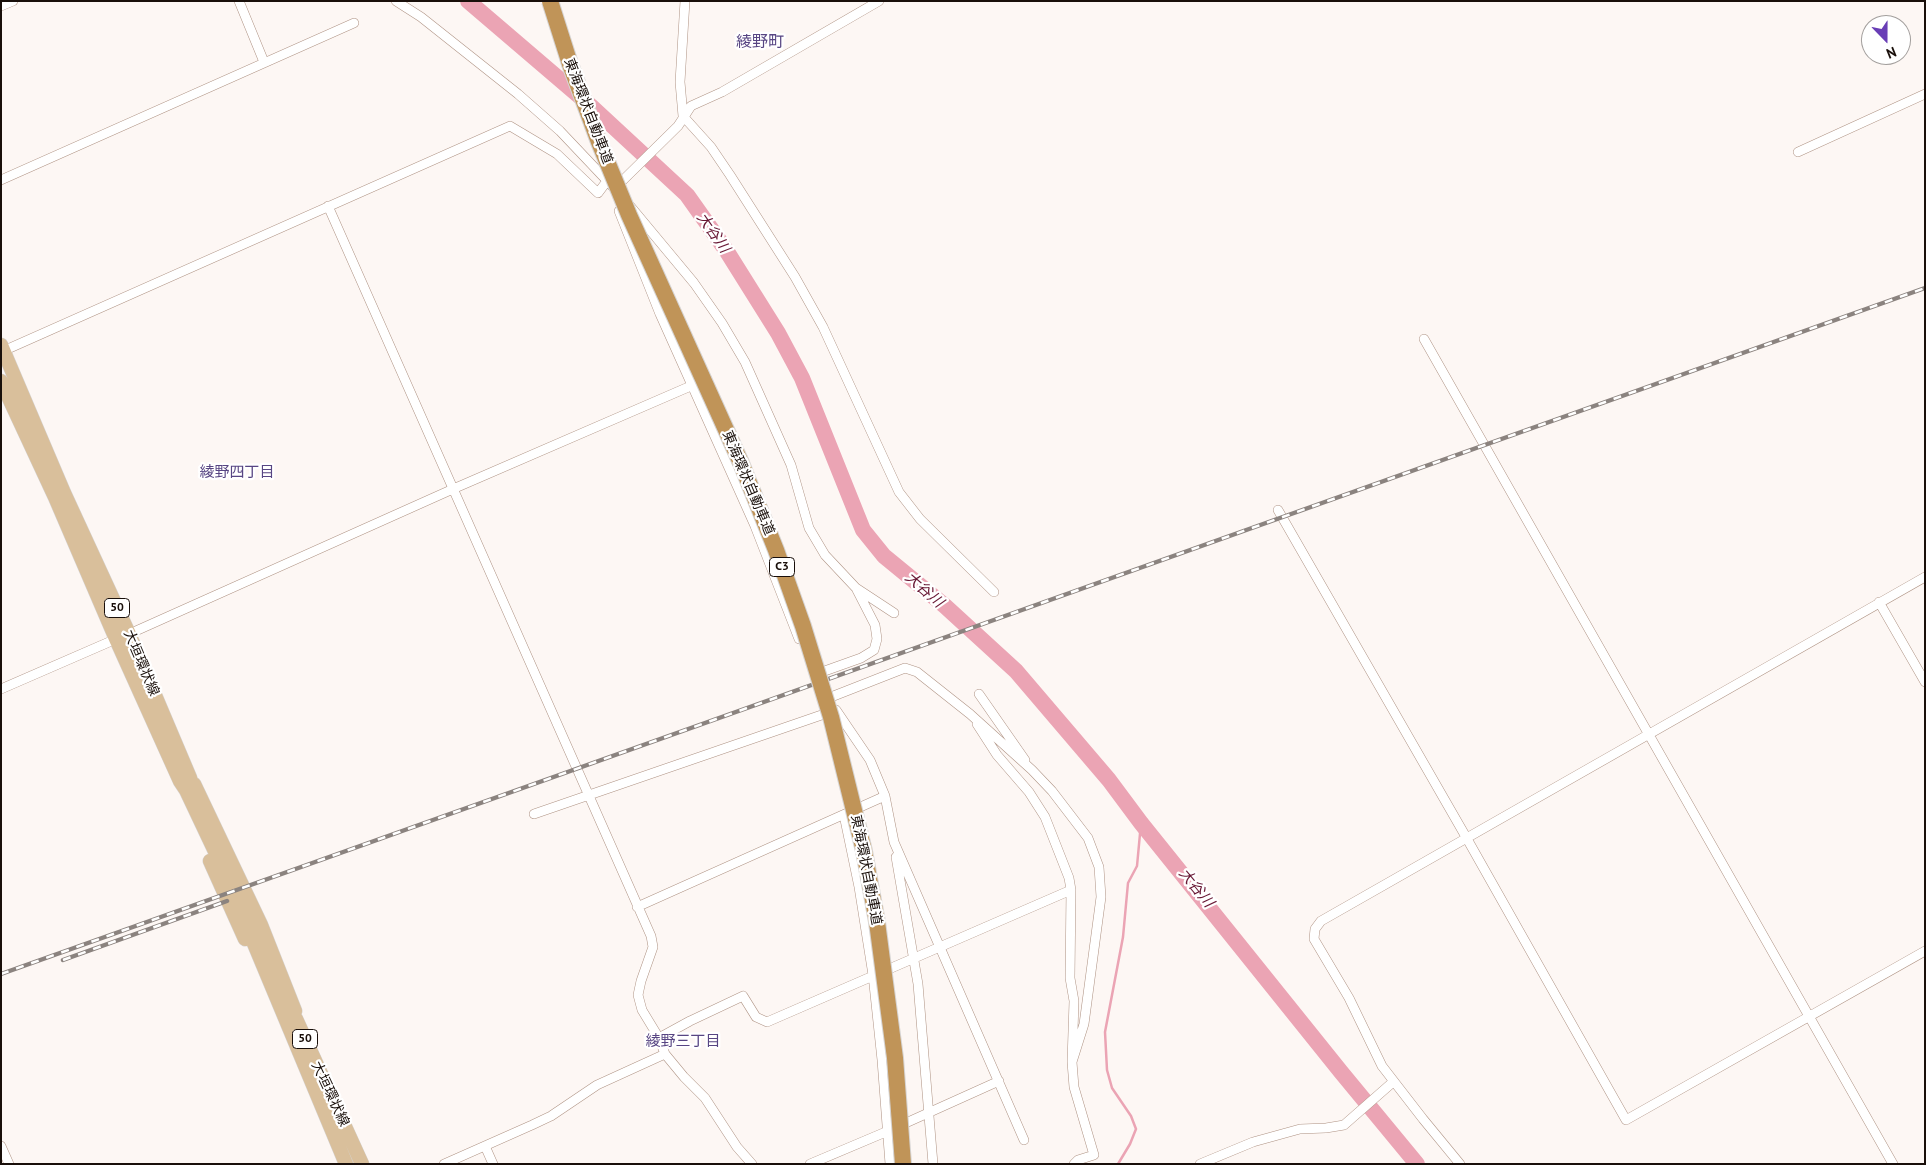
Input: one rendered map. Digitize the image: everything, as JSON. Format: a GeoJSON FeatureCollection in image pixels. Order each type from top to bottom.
{"type":"FeatureCollection","features":[{"type":"Feature","properties":{"kind":"highway","name":"東海環状自動車道"},"geometry":{"type":"LineString","coordinates":[[550,1],[570,64],[602,151],[741,463],[776,550],[803,626],[831,717],[860,833],[877,922],[895,1058],[903,1164]]}},
{"type":"Feature","properties":{"kind":"main road","name":"大垣環状線"},"geometry":{"type":"LineString","coordinates":[[2,349],[64,493],[122,637]]}},
{"type":"Feature","properties":{"kind":"main road","name":"大垣環状線"},"geometry":{"type":"LineString","coordinates":[[1,382],[122,637],[185,779],[186,790],[221,868],[226,872],[290,1011],[291,1021],[346,1164]]}},
{"type":"Feature","properties":{"kind":"main road"},"geometry":{"type":"LineString","coordinates":[[185,779],[195,786],[261,925],[294,1008],[291,1021],[280,1015],[218,879],[182,792],[185,779]]}},
{"type":"Feature","properties":{"kind":"main road","name":"大垣環状線"},"geometry":{"type":"LineString","coordinates":[[291,1021],[362,1164]]}},
{"type":"Feature","properties":{"kind":"street"},"geometry":{"type":"LineString","coordinates":[[1,6],[13,1]]}},
{"type":"Feature","properties":{"kind":"street"},"geometry":{"type":"LineString","coordinates":[[238,1],[264,62]]}},
{"type":"Feature","properties":{"kind":"street"},"geometry":{"type":"LineString","coordinates":[[396,1],[420,17],[518,94],[560,131],[648,226],[694,283],[722,323],[745,362],[791,465],[810,528],[826,555],[856,588],[894,613]]}},
{"type":"Feature","properties":{"kind":"street"},"geometry":{"type":"LineString","coordinates":[[685,1],[680,82],[683,116],[711,148],[730,175],[795,277],[823,327],[899,492],[920,519],[994,592]]}},
{"type":"Feature","properties":{"kind":"street"},"geometry":{"type":"LineString","coordinates":[[879,1],[722,92],[691,106],[678,126],[615,190],[616,203],[660,314],[755,526],[806,655],[819,673],[836,710],[870,760],[885,796],[914,957],[934,1164]]}},
{"type":"Feature","properties":{"kind":"street"},"geometry":{"type":"LineString","coordinates":[[1,180],[354,23]]}},
{"type":"Feature","properties":{"kind":"street"},"geometry":{"type":"LineString","coordinates":[[1798,152],[1925,94]]}},
{"type":"Feature","properties":{"kind":"street"},"geometry":{"type":"LineString","coordinates":[[2,349],[510,126],[556,154],[598,194],[607,181]]}},
{"type":"Feature","properties":{"kind":"street"},"geometry":{"type":"LineString","coordinates":[[328,206],[637,907],[652,936],[654,948],[641,981],[638,995],[642,1010],[659,1038],[665,1054],[705,1098],[737,1147],[752,1164]]}},
{"type":"Feature","properties":{"kind":"street"},"geometry":{"type":"LineString","coordinates":[[1424,339],[1894,1164]]}},
{"type":"Feature","properties":{"kind":"street"},"geometry":{"type":"LineString","coordinates":[[1,689],[710,377]]}},
{"type":"Feature","properties":{"kind":"street"},"geometry":{"type":"LineString","coordinates":[[1278,510],[1626,1120],[1925,951]]}},
{"type":"Feature","properties":{"kind":"street"},"geometry":{"type":"LineString","coordinates":[[1460,1164],[1390,1085],[1349,998],[1314,939],[1315,929],[1321,921],[1925,577]]}},
{"type":"Feature","properties":{"kind":"street"},"geometry":{"type":"LineString","coordinates":[[819,673],[861,658],[874,650],[877,639],[875,625],[856,588]]}},
{"type":"Feature","properties":{"kind":"street"},"geometry":{"type":"LineString","coordinates":[[1879,602],[1925,682]]}},
{"type":"Feature","properties":{"kind":"street"},"geometry":{"type":"LineString","coordinates":[[831,697],[905,668],[917,672],[970,714],[1032,770],[1052,791],[1088,838],[1100,867],[1101,897],[1084,1024],[1072,1062]]}},
{"type":"Feature","properties":{"kind":"street"},"geometry":{"type":"LineString","coordinates":[[979,694],[1032,770]]}},
{"type":"Feature","properties":{"kind":"street"},"geometry":{"type":"LineString","coordinates":[[534,814],[836,710]]}},
{"type":"Feature","properties":{"kind":"street"},"geometry":{"type":"LineString","coordinates":[[970,714],[997,755],[1028,792],[1045,817],[1069,878],[1071,890],[1070,978],[1074,1001],[1072,1062],[1074,1087],[1094,1155],[1078,1160],[1074,1164]]}},
{"type":"Feature","properties":{"kind":"street"},"geometry":{"type":"LineString","coordinates":[[637,907],[885,796]]}},
{"type":"Feature","properties":{"kind":"street"},"geometry":{"type":"LineString","coordinates":[[844,815],[873,975],[890,1164]]}},
{"type":"Feature","properties":{"kind":"street"},"geometry":{"type":"LineString","coordinates":[[894,842],[1024,1140]]}},
{"type":"Feature","properties":{"kind":"street"},"geometry":{"type":"LineString","coordinates":[[659,1038],[743,996],[756,1017],[767,1022],[1071,890]]}},
{"type":"Feature","properties":{"kind":"street"},"geometry":{"type":"LineString","coordinates":[[444,1164],[551,1116],[596,1085],[665,1054]]}},
{"type":"Feature","properties":{"kind":"street"},"geometry":{"type":"LineString","coordinates":[[810,1164],[999,1081]]}},
{"type":"Feature","properties":{"kind":"street"},"geometry":{"type":"LineString","coordinates":[[1200,1164],[1253,1142],[1300,1129],[1344,1125],[1390,1085]]}},
{"type":"Feature","properties":{"kind":"street"},"geometry":{"type":"LineString","coordinates":[[1,1146],[9,1164]]}},
{"type":"Feature","properties":{"kind":"street"},"geometry":{"type":"LineString","coordinates":[[485,1146],[493,1164]]}},
{"type":"Feature","properties":{"kind":"waterway","name":"大谷川"},"geometry":{"type":"LineString","coordinates":[[468,1],[592,107],[687,195],[726,250],[778,333],[802,378],[863,530],[884,556],[945,606],[1016,671],[1109,780],[1141,823],[1417,1164]]}},
{"type":"Feature","properties":{"kind":"waterway"},"geometry":{"type":"LineString","coordinates":[[1118,1164],[1130,1144],[1136,1129],[1131,1116],[1112,1088],[1107,1070],[1105,1032],[1123,937],[1128,883],[1137,866],[1141,823]]}},
{"type":"Feature","properties":{"kind":"railway"},"geometry":{"type":"LineString","coordinates":[[1,974],[1925,288]]}},
{"type":"Feature","properties":{"kind":"railway"},"geometry":{"type":"LineString","coordinates":[[63,960],[227,901]]}},
{"type":"Feature","properties":{"kind":"district","name":"綾野町"},"geometry":{"type":"Point","coordinates":[760,42]}},
{"type":"Feature","properties":{"kind":"district","name":"綾野四丁目"},"geometry":{"type":"Point","coordinates":[237,473]}},
{"type":"Feature","properties":{"kind":"district","name":"綾野三丁目"},"geometry":{"type":"Point","coordinates":[683,1042]}}]}
